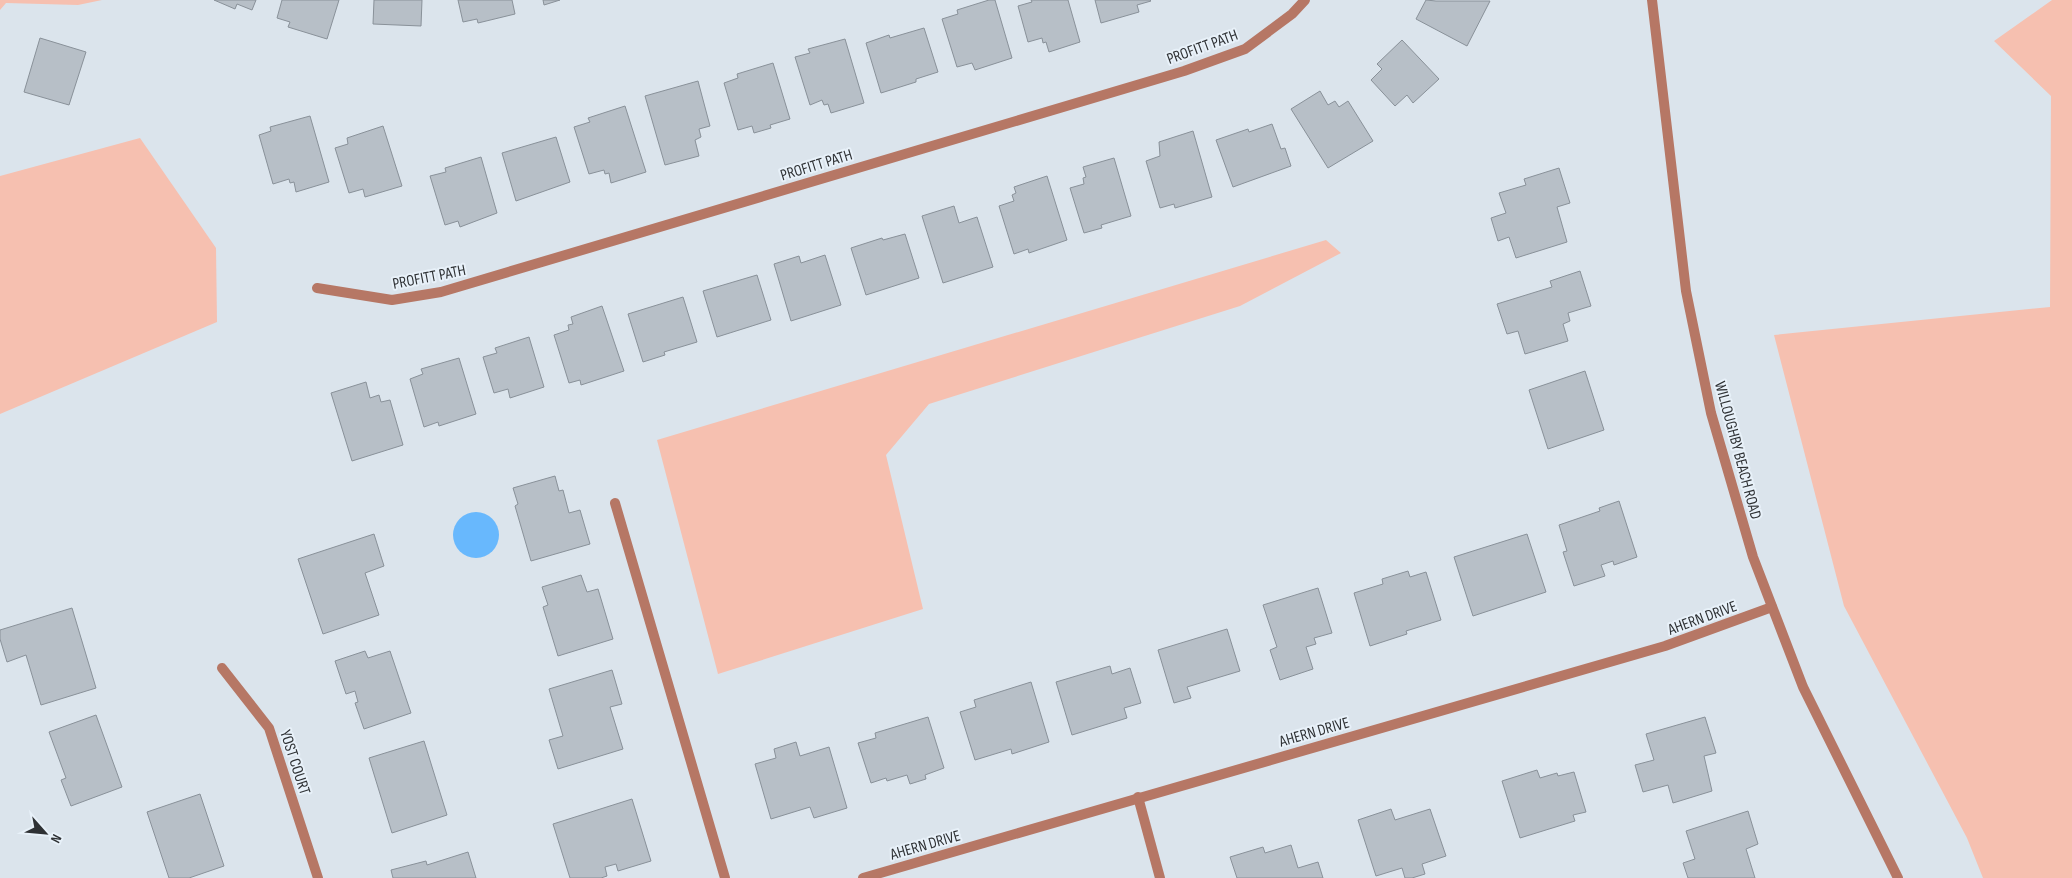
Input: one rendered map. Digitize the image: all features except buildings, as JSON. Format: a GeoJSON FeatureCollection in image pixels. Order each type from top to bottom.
{"type":"FeatureCollection","features":[{"type":"Feature","properties":{"kind":"street","name":"PROFITT PATH"},"geometry":{"type":"LineString","coordinates":[[317,288],[392,300],[441,292],[1184,70],[1245,49],[1292,14],[1305,0]]}},
{"type":"Feature","properties":{"kind":"street","name":"WILLOUGHBY BEACH ROAD"},"geometry":{"type":"LineString","coordinates":[[1652,0],[1686,291],[1711,413],[1753,557],[1803,686],[1898,878]]}},
{"type":"Feature","properties":{"kind":"street"},"geometry":{"type":"LineString","coordinates":[[615,504],[725,878]]}},
{"type":"Feature","properties":{"kind":"street","name":"AHERN DRIVE"},"geometry":{"type":"LineString","coordinates":[[863,878],[1665,646],[1772,607]]}},
{"type":"Feature","properties":{"kind":"street","name":"YOST COURT"},"geometry":{"type":"LineString","coordinates":[[222,668],[269,728],[318,878]]}},
{"type":"Feature","properties":{"kind":"street"},"geometry":{"type":"LineString","coordinates":[[1138,797],[1160,878]]}},
{"type":"Feature","properties":{"kind":"shaded area"},"geometry":{"type":"Polygon","coordinates":[[[0,0],[102,0],[78,5],[6,3],[0,10],[0,0]]]}},
{"type":"Feature","properties":{"kind":"shaded area"},"geometry":{"type":"Polygon","coordinates":[[[2052,0],[2072,0],[2072,878],[1983,878],[1967,838],[1844,606],[1774,335],[2050,307],[2051,96],[1994,41],[2052,0]]]}},
{"type":"Feature","properties":{"kind":"shaded area"},"geometry":{"type":"Polygon","coordinates":[[[140,138],[216,248],[217,322],[0,414],[0,176],[140,138]]]}},
{"type":"Feature","properties":{"kind":"shaded area"},"geometry":{"type":"Polygon","coordinates":[[[1326,240],[1341,253],[1240,306],[929,404],[886,455],[923,609],[718,674],[657,440],[1326,240]]]}},
{"type":"Feature","properties":{"kind":"water"},"geometry":{"type":"Polygon","coordinates":[[[476,512],[489,516],[495,522],[499,535],[495,548],[489,554],[476,558],[463,554],[457,548],[453,535],[457,522],[463,516],[476,512]]]}}]}
